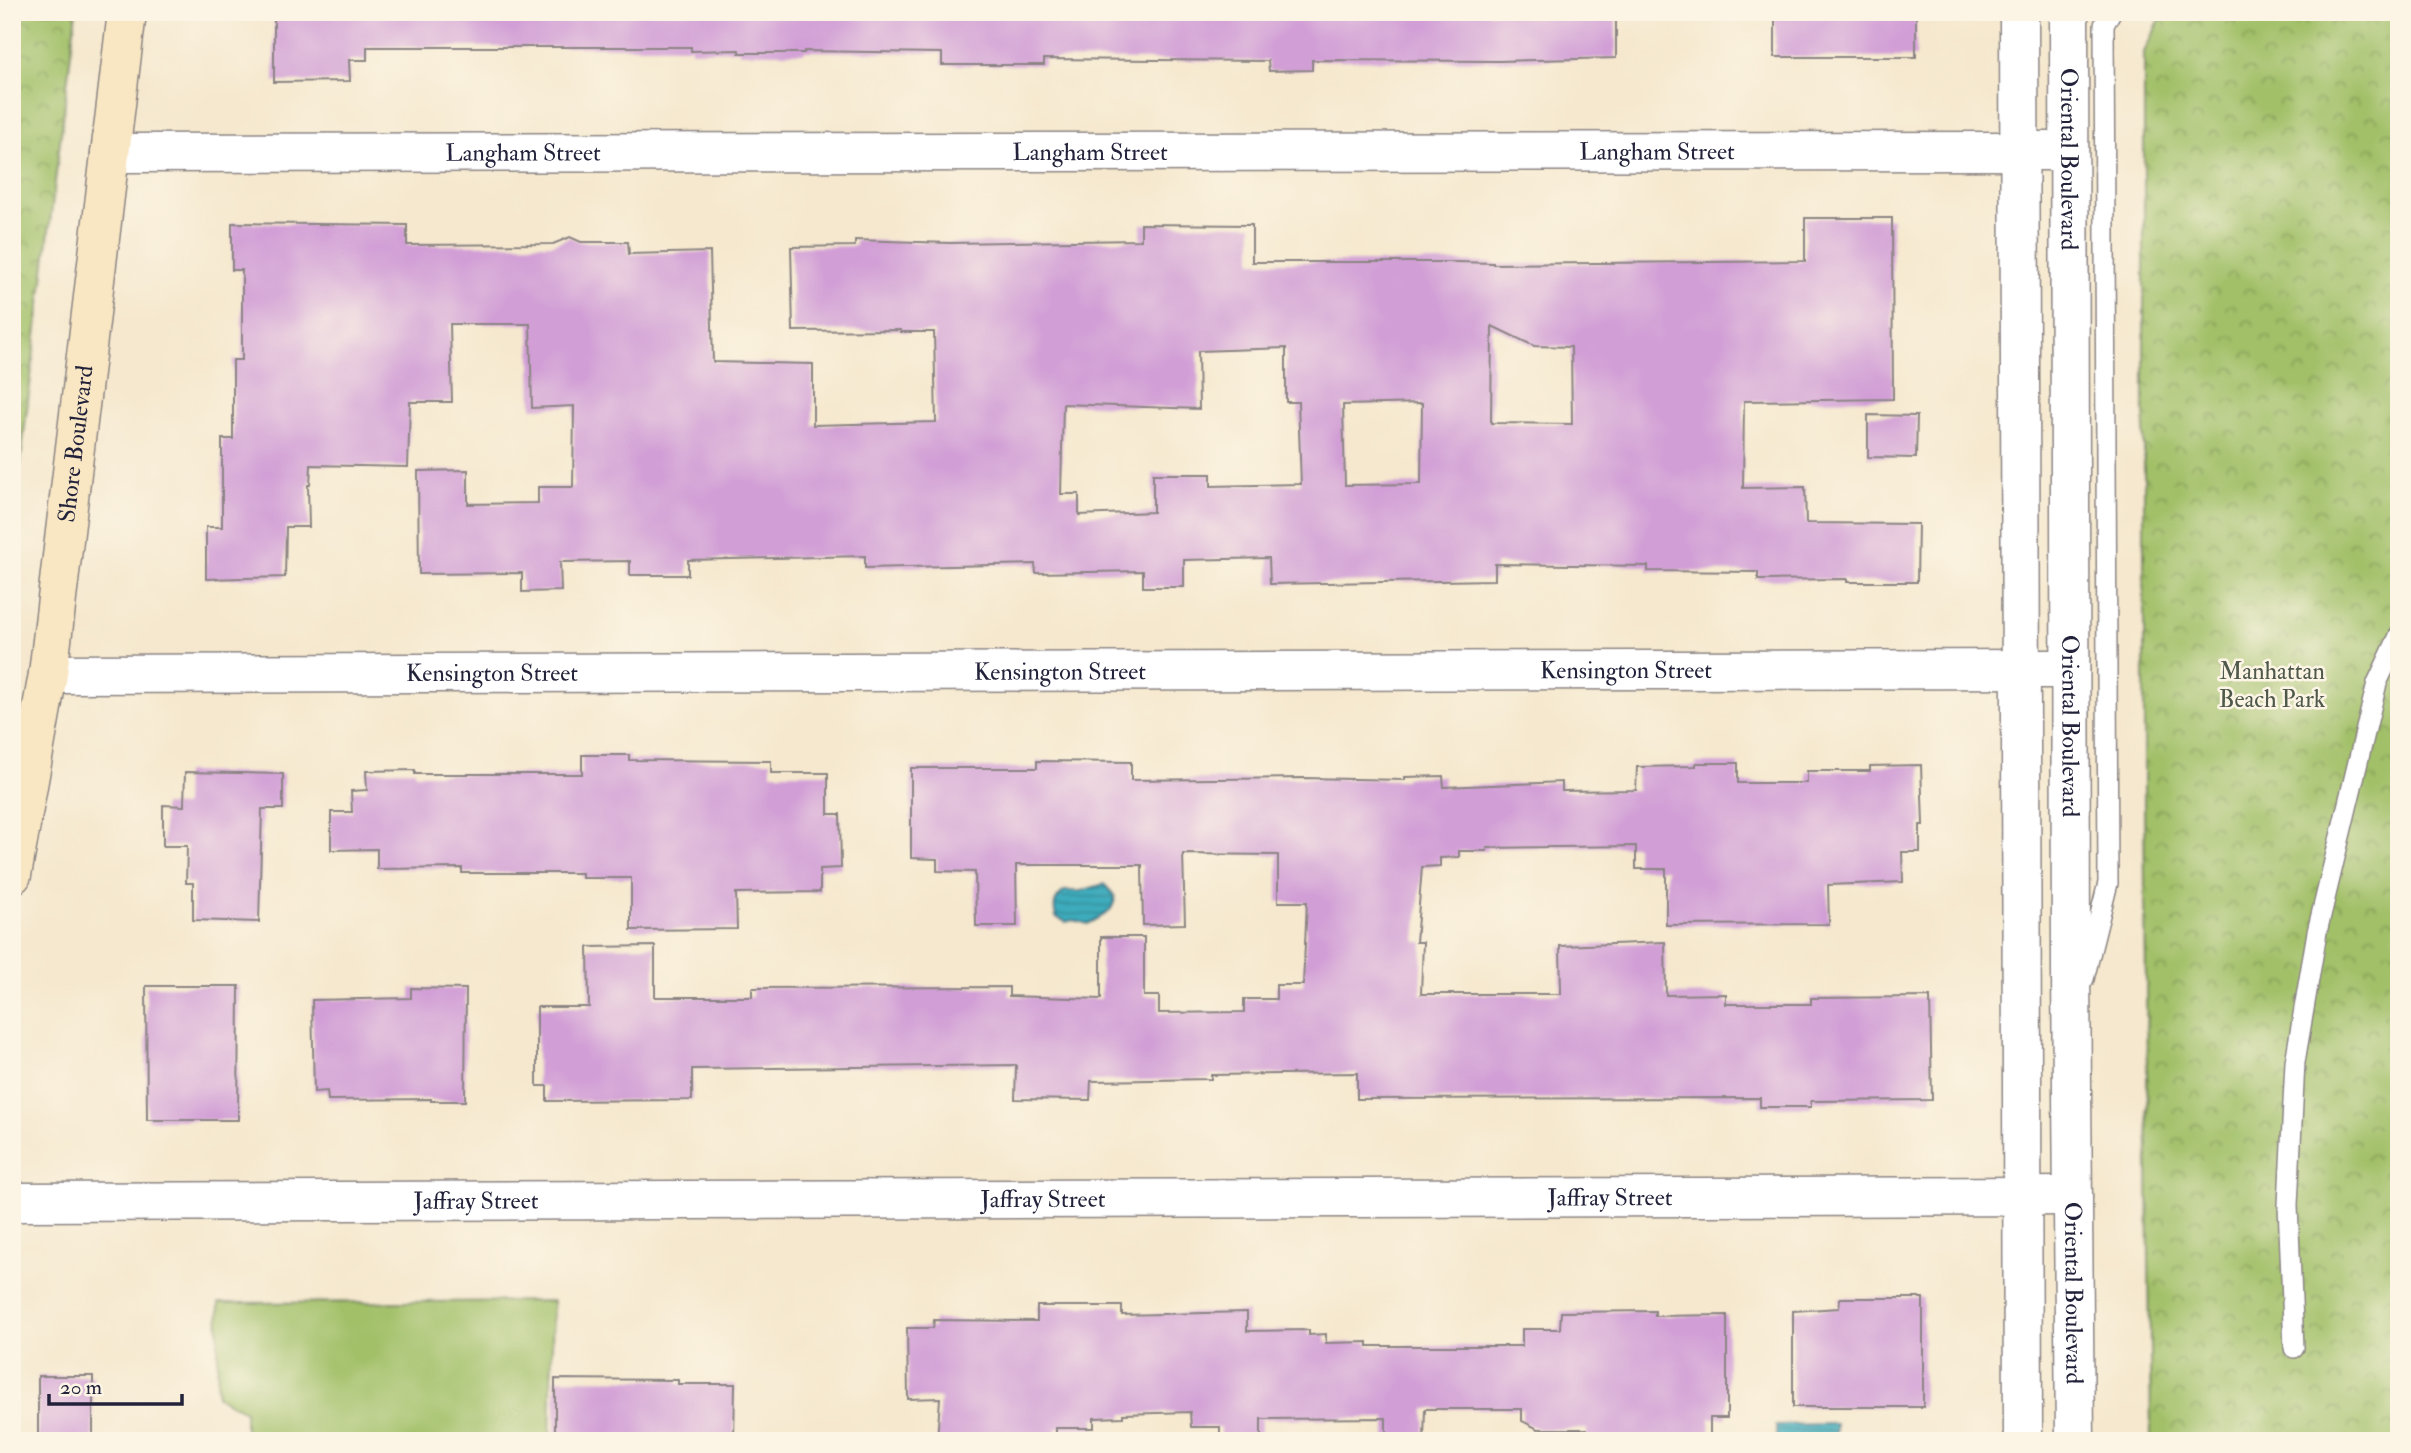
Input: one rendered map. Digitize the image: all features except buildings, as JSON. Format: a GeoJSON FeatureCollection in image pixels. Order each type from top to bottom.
{"type":"FeatureCollection","features":[{"type":"Feature","properties":{"kind":"main road","name":"Shore Boulevard"},"geometry":{"type":"LineString","coordinates":[[12,875],[48,674],[127,12]]}},
{"type":"Feature","properties":{"kind":"street","name":"Oriental Boulevard"},"geometry":{"type":"LineString","coordinates":[[2019,12],[2023,1441]]}},
{"type":"Feature","properties":{"kind":"street","name":"Oriental Boulevard"},"geometry":{"type":"LineString","coordinates":[[2069,12],[2070,669],[2076,1441]]}},
{"type":"Feature","properties":{"kind":"street","name":"Langham Street"},"geometry":{"type":"LineString","coordinates":[[110,153],[2069,151]]}},
{"type":"Feature","properties":{"kind":"street","name":"Kensington Street"},"geometry":{"type":"LineString","coordinates":[[48,674],[2070,669]]}},
{"type":"Feature","properties":{"kind":"street","name":"Jaffray Street"},"geometry":{"type":"LineString","coordinates":[[12,1202],[2073,1196]]}},
{"type":"Feature","properties":{"kind":"lane"},"geometry":{"type":"LineString","coordinates":[[2072,1026],[2108,883],[2104,25],[2111,12]]}},
{"type":"Feature","properties":{"kind":"lane"},"geometry":{"type":"LineString","coordinates":[[2294,1348],[2288,1205],[2295,1062],[2317,932],[2377,683],[2399,636]]}},
{"type":"Feature","properties":{"kind":"green space"},"geometry":{"type":"Polygon","coordinates":[[[12,12],[76,12],[12,531],[12,12]]]}},
{"type":"Feature","properties":{"kind":"green space","name":"Manhattan Beach Park"},"geometry":{"type":"Polygon","coordinates":[[[2164,12],[2399,12],[2399,1441],[2151,1441],[2144,801],[2144,52],[2164,12]]]}},
{"type":"Feature","properties":{"kind":"green space"},"geometry":{"type":"Polygon","coordinates":[[[553,1301],[550,1441],[245,1441],[245,1411],[217,1396],[219,1303],[553,1301]]]}},
{"type":"Feature","properties":{"kind":"water"},"geometry":{"type":"Polygon","coordinates":[[[1104,884],[1115,896],[1112,907],[1106,914],[1088,924],[1073,920],[1066,922],[1056,917],[1055,903],[1064,891],[1081,891],[1104,884]]]}},
{"type":"Feature","properties":{"kind":"water"},"geometry":{"type":"Polygon","coordinates":[[[1836,1424],[1836,1441],[1776,1441],[1776,1425],[1836,1424]]]}}]}
